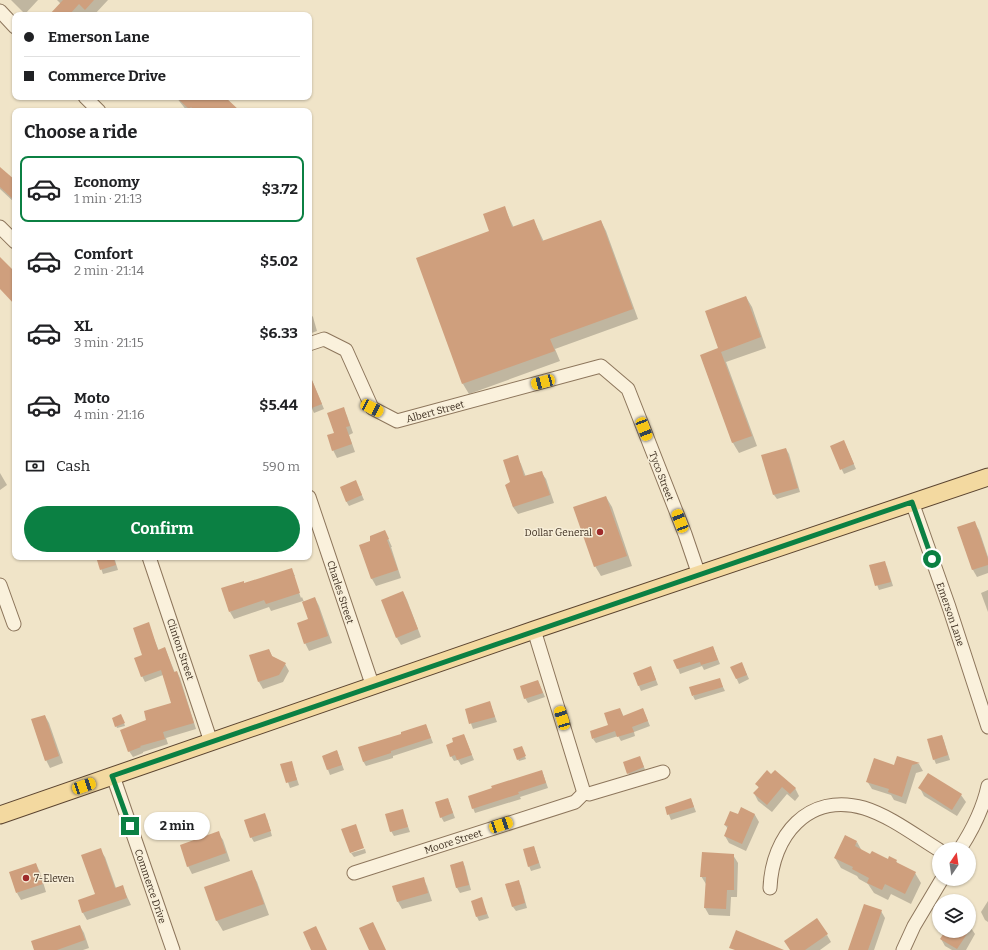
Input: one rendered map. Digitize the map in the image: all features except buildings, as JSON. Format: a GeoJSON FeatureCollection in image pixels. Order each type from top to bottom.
{"type":"FeatureCollection","features":[{"type":"Feature","properties":{"kind":"main road"},"geometry":{"type":"LineString","coordinates":[[0,815],[534,630],[988,477]]}},
{"type":"Feature","properties":{"kind":"street"},"geometry":{"type":"LineString","coordinates":[[0,12],[12,24]]}},
{"type":"Feature","properties":{"kind":"street"},"geometry":{"type":"LineString","coordinates":[[88,100],[96,108]]}},
{"type":"Feature","properties":{"kind":"street"},"geometry":{"type":"LineString","coordinates":[[0,227],[12,239]]}},
{"type":"Feature","properties":{"kind":"street","name":"Albert Street"},"geometry":{"type":"LineString","coordinates":[[312,343],[324,339],[346,350],[372,408],[398,421],[601,366]]}},
{"type":"Feature","properties":{"kind":"street","name":"Tyco Street"},"geometry":{"type":"LineString","coordinates":[[601,366],[628,388],[685,534],[698,575]]}},
{"type":"Feature","properties":{"kind":"street","name":"Emerson Lane"},"geometry":{"type":"LineString","coordinates":[[912,502],[988,724]]}},
{"type":"Feature","properties":{"kind":"street","name":"Charles Street"},"geometry":{"type":"LineString","coordinates":[[312,506],[373,687]]}},
{"type":"Feature","properties":{"kind":"street","name":"Clinton Street"},"geometry":{"type":"LineString","coordinates":[[150,560],[211,742]]}},
{"type":"Feature","properties":{"kind":"street"},"geometry":{"type":"LineString","coordinates":[[0,586],[14,624]]}},
{"type":"Feature","properties":{"kind":"street"},"geometry":{"type":"LineString","coordinates":[[534,630],[584,793]]}},
{"type":"Feature","properties":{"kind":"street","name":"Moore Street"},"geometry":{"type":"LineString","coordinates":[[354,873],[575,802],[584,793],[589,794],[663,772]]}},
{"type":"Feature","properties":{"kind":"street","name":"Commerce Drive"},"geometry":{"type":"LineString","coordinates":[[112,776],[173,950]]}},
{"type":"Feature","properties":{"kind":"street"},"geometry":{"type":"LineString","coordinates":[[964,842],[976,822],[988,786]]}},
{"type":"Feature","properties":{"kind":"street"},"geometry":{"type":"LineString","coordinates":[[770,888],[774,859],[785,836],[791,828],[803,818],[815,811],[828,807],[848,805],[874,812],[932,846]]}},
{"type":"Feature","properties":{"kind":"street"},"geometry":{"type":"LineString","coordinates":[[903,950],[914,926],[938,886]]}},
{"type":"Feature","properties":{"kind":"place","name":"Dollar General"},"geometry":{"type":"Point","coordinates":[600,532]}},
{"type":"Feature","properties":{"kind":"place","name":"7-Eleven"},"geometry":{"type":"Point","coordinates":[26,878]}},
{"type":"Feature","properties":{"kind":"route"},"geometry":{"type":"LineString","coordinates":[[130,826],[112,776],[534,630],[912,502],[932,559]]}}]}
